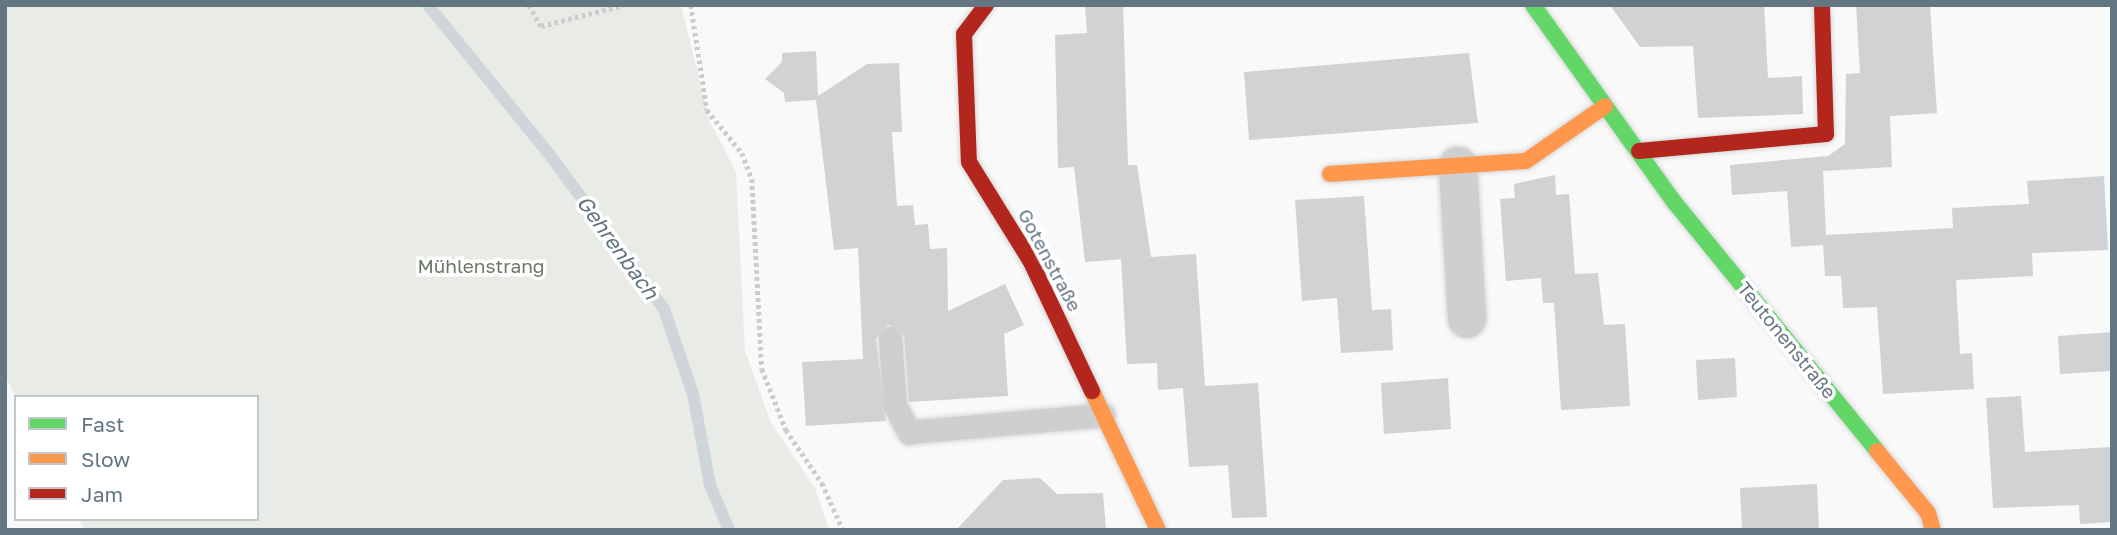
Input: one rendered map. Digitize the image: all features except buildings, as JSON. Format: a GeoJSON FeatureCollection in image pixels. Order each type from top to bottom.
{"type":"FeatureCollection","features":[{"type":"Feature","properties":{"kind":"street","name":"Gotenstraße"},"geometry":{"type":"LineString","coordinates":[[986,5],[964,34],[970,162],[1031,262],[1158,530]]}},
{"type":"Feature","properties":{"kind":"street","name":"Teutonenstraße"},"geometry":{"type":"LineString","coordinates":[[1533,5],[1675,203],[1928,513],[1933,530]]}},
{"type":"Feature","properties":{"kind":"street"},"geometry":{"type":"LineString","coordinates":[[1639,150],[1826,134],[1822,5]]}},
{"type":"Feature","properties":{"kind":"street"},"geometry":{"type":"LineString","coordinates":[[1330,174],[1526,161],[1605,106]]}},
{"type":"Feature","properties":{"kind":"street"},"geometry":{"type":"LineString","coordinates":[[1458,166],[1467,319]]}},
{"type":"Feature","properties":{"kind":"lane"},"geometry":{"type":"LineString","coordinates":[[890,338],[895,406],[909,432],[1103,415]]}},
{"type":"Feature","properties":{"kind":"path"},"geometry":{"type":"LineString","coordinates":[[530,5],[541,26],[624,5]]}},
{"type":"Feature","properties":{"kind":"path"},"geometry":{"type":"LineString","coordinates":[[691,5],[707,110],[742,153],[752,180],[762,369],[786,429],[822,483],[843,530]]}},
{"type":"Feature","properties":{"kind":"green space","name":"Mühlenstrang"},"geometry":{"type":"Polygon","coordinates":[[[5,5],[681,5],[710,122],[736,172],[745,351],[771,423],[815,488],[829,530],[85,530],[80,521],[259,521],[259,395],[15,395],[5,376],[5,5]]]}},
{"type":"Feature","properties":{"kind":"waterway","name":"Gehrenbach"},"geometry":{"type":"LineString","coordinates":[[428,5],[546,150],[664,309],[693,394],[710,485],[729,530]]}},
{"type":"Feature","properties":{"kind":"traffic: fast"},"geometry":{"type":"LineString","coordinates":[[1533,5],[1675,203],[1877,451]]}},
{"type":"Feature","properties":{"kind":"traffic: slow"},"geometry":{"type":"LineString","coordinates":[[1330,174],[1526,161],[1605,106]]}},
{"type":"Feature","properties":{"kind":"traffic: slow"},"geometry":{"type":"LineString","coordinates":[[1092,391],[1158,530]]}},
{"type":"Feature","properties":{"kind":"traffic: slow"},"geometry":{"type":"LineString","coordinates":[[1877,451],[1928,513],[1933,530]]}},
{"type":"Feature","properties":{"kind":"traffic: jam"},"geometry":{"type":"LineString","coordinates":[[986,5],[964,34],[969,162],[1031,262],[1092,391]]}},
{"type":"Feature","properties":{"kind":"traffic: jam"},"geometry":{"type":"LineString","coordinates":[[1639,151],[1826,134],[1822,5]]}}]}
